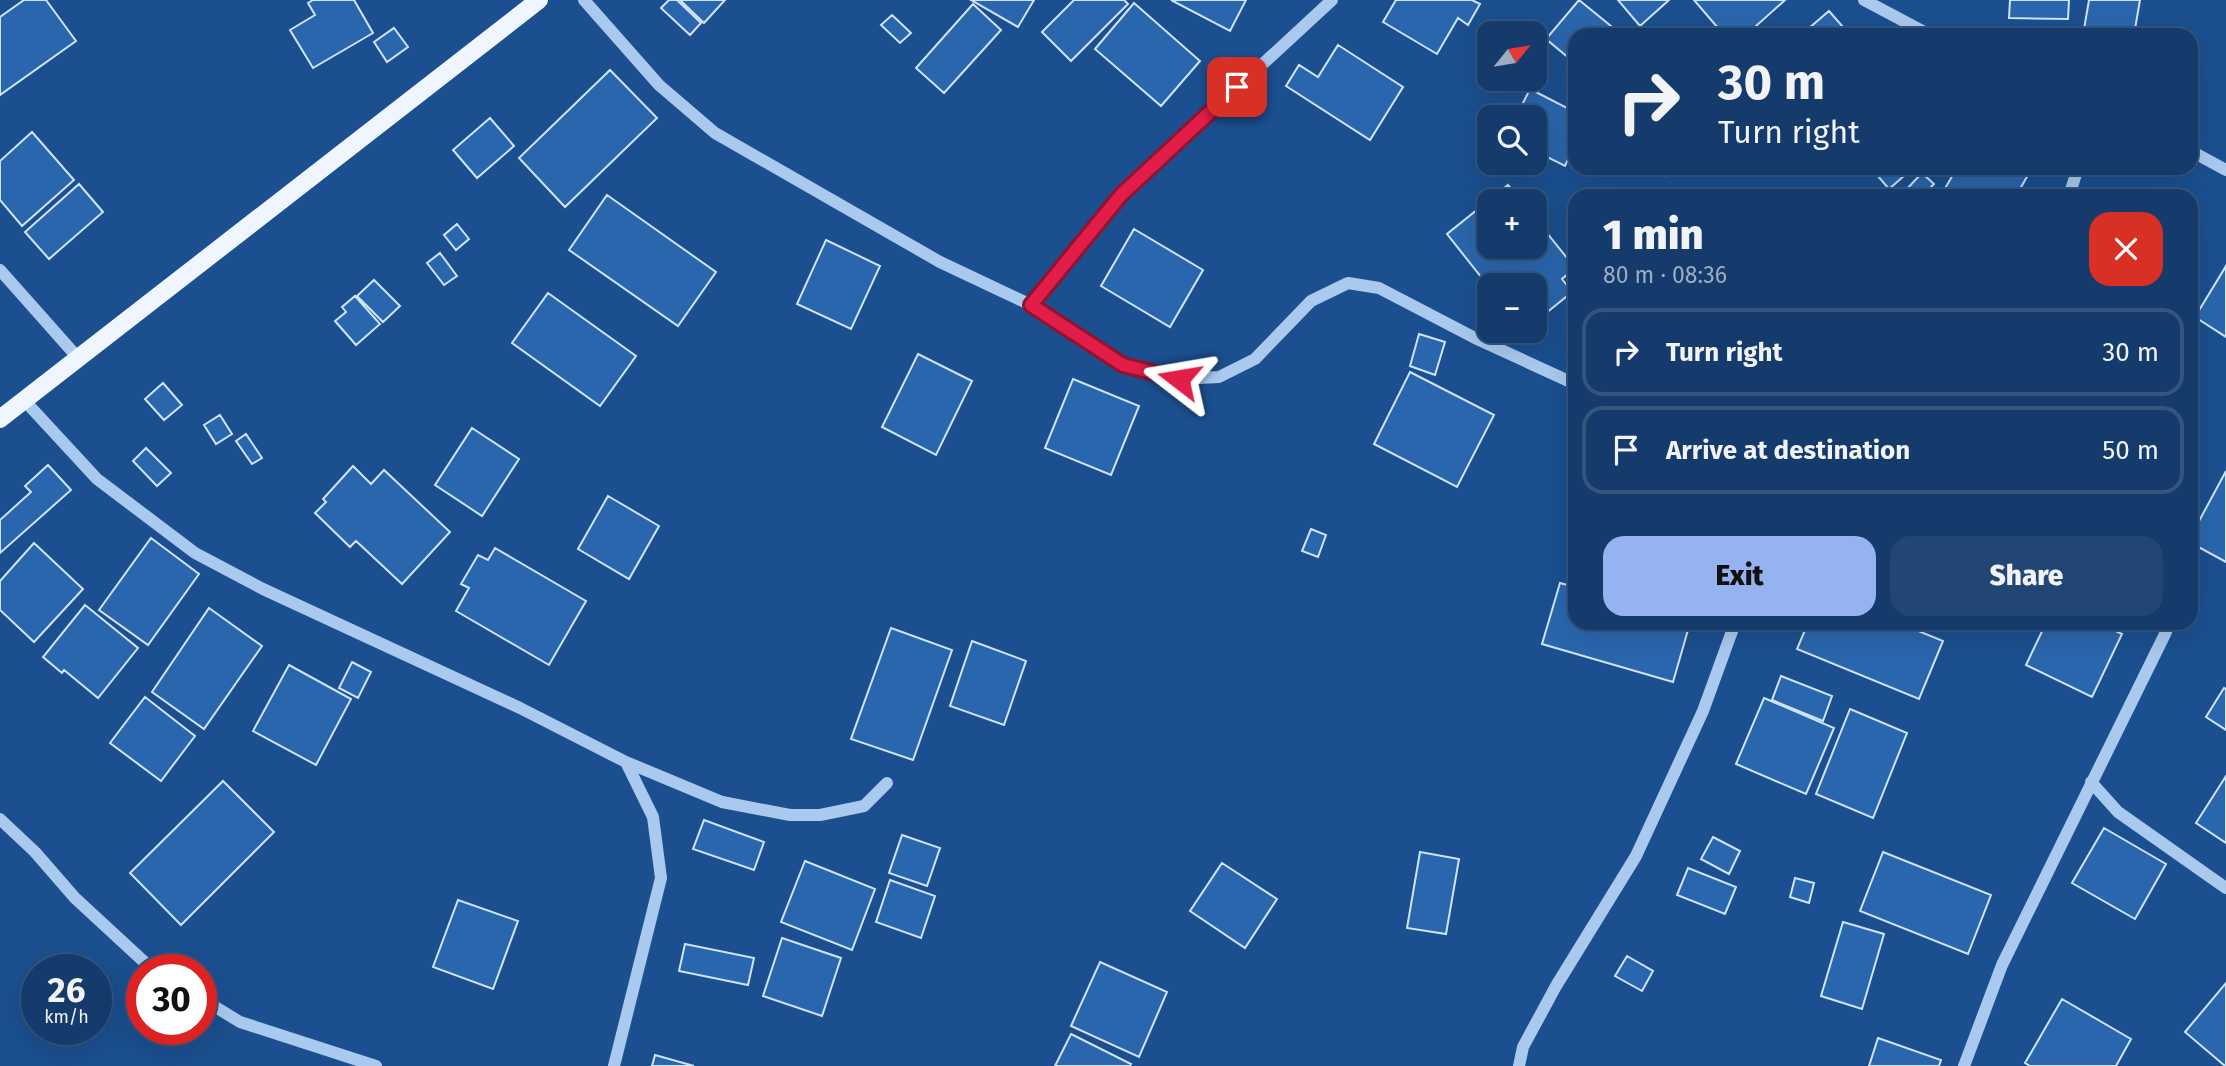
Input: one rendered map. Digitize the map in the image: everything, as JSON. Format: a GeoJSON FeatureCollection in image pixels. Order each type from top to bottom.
{"type":"FeatureCollection","features":[{"type":"Feature","properties":{"kind":"main road"},"geometry":{"type":"LineString","coordinates":[[0,419],[539,0]]}},
{"type":"Feature","properties":{"kind":"street"},"geometry":{"type":"LineString","coordinates":[[584,0],[659,85],[715,133],[940,262],[1031,305],[1123,365],[1179,379],[1219,377],[1255,359],[1311,301],[1348,283],[1379,288],[1475,338],[1568,381]]}},
{"type":"Feature","properties":{"kind":"street"},"geometry":{"type":"LineString","coordinates":[[1031,305],[1121,195],[1332,0]]}},
{"type":"Feature","properties":{"kind":"street"},"geometry":{"type":"LineString","coordinates":[[1864,0],[1917,28]]}},
{"type":"Feature","properties":{"kind":"street"},"geometry":{"type":"LineString","coordinates":[[2198,155],[2226,170]]}},
{"type":"Feature","properties":{"kind":"street"},"geometry":{"type":"LineString","coordinates":[[0,270],[79,359]]}},
{"type":"Feature","properties":{"kind":"street"},"geometry":{"type":"LineString","coordinates":[[24,400],[97,480],[195,553],[274,594],[520,708],[626,762],[722,802],[790,815],[820,815],[864,806],[887,783]]}},
{"type":"Feature","properties":{"kind":"street"},"geometry":{"type":"LineString","coordinates":[[1519,1066],[1523,1047],[1556,986],[1636,856],[1703,711],[1732,630]]}},
{"type":"Feature","properties":{"kind":"street"},"geometry":{"type":"LineString","coordinates":[[1964,1066],[2002,965],[2166,630]]}},
{"type":"Feature","properties":{"kind":"street"},"geometry":{"type":"LineString","coordinates":[[614,1066],[661,878],[653,817],[626,762]]}},
{"type":"Feature","properties":{"kind":"street"},"geometry":{"type":"LineString","coordinates":[[2091,782],[2118,812],[2226,888]]}},
{"type":"Feature","properties":{"kind":"street"},"geometry":{"type":"LineString","coordinates":[[0,820],[35,852],[75,898],[136,954]]}},
{"type":"Feature","properties":{"kind":"street"},"geometry":{"type":"LineString","coordinates":[[217,1008],[240,1022],[376,1066]]}},
{"type":"Feature","properties":{"kind":"building"},"geometry":{"type":"Polygon","coordinates":[[[24,0],[46,0],[76,41],[0,95],[0,17],[24,0]]]}},
{"type":"Feature","properties":{"kind":"building"},"geometry":{"type":"Polygon","coordinates":[[[313,0],[354,0],[373,33],[313,68],[290,30],[315,15],[308,3],[313,0]]]}},
{"type":"Feature","properties":{"kind":"building"},"geometry":{"type":"Polygon","coordinates":[[[669,0],[677,0],[701,23],[690,35],[661,8],[669,0]]]}},
{"type":"Feature","properties":{"kind":"building"},"geometry":{"type":"Polygon","coordinates":[[[680,0],[725,0],[704,23],[680,0]]]}},
{"type":"Feature","properties":{"kind":"building"},"geometry":{"type":"Polygon","coordinates":[[[971,0],[1034,0],[1018,27],[971,0]]]}},
{"type":"Feature","properties":{"kind":"building"},"geometry":{"type":"Polygon","coordinates":[[[1074,0],[1124,0],[1128,4],[1071,61],[1042,32],[1074,0]]]}},
{"type":"Feature","properties":{"kind":"building"},"geometry":{"type":"Polygon","coordinates":[[[1171,0],[1246,0],[1230,31],[1171,0]]]}},
{"type":"Feature","properties":{"kind":"building"},"geometry":{"type":"Polygon","coordinates":[[[1396,0],[1472,0],[1480,4],[1468,25],[1458,18],[1437,54],[1383,22],[1396,0]]]}},
{"type":"Feature","properties":{"kind":"building"},"geometry":{"type":"Polygon","coordinates":[[[1579,0],[1613,28],[1568,28],[1568,57],[1547,38],[1579,0]]]}},
{"type":"Feature","properties":{"kind":"building"},"geometry":{"type":"Polygon","coordinates":[[[1618,0],[1669,0],[1640,26],[1618,0]]]}},
{"type":"Feature","properties":{"kind":"building"},"geometry":{"type":"Polygon","coordinates":[[[1694,0],[1785,0],[1754,28],[1718,28],[1694,0]]]}},
{"type":"Feature","properties":{"kind":"building"},"geometry":{"type":"Polygon","coordinates":[[[2010,0],[2069,0],[2068,19],[2009,18],[2010,0]]]}},
{"type":"Feature","properties":{"kind":"building"},"geometry":{"type":"Polygon","coordinates":[[[2089,0],[2140,0],[2135,28],[2084,28],[2089,0]]]}},
{"type":"Feature","properties":{"kind":"building"},"geometry":{"type":"Polygon","coordinates":[[[1134,3],[1200,61],[1161,106],[1095,49],[1134,3]]]}},
{"type":"Feature","properties":{"kind":"building"},"geometry":{"type":"Polygon","coordinates":[[[973,4],[1001,30],[944,93],[916,68],[973,4]]]}},
{"type":"Feature","properties":{"kind":"building"},"geometry":{"type":"Polygon","coordinates":[[[1829,11],[1844,28],[1809,28],[1829,11]]]}},
{"type":"Feature","properties":{"kind":"building"},"geometry":{"type":"Polygon","coordinates":[[[892,15],[911,33],[900,43],[881,25],[892,15]]]}},
{"type":"Feature","properties":{"kind":"building"},"geometry":{"type":"Polygon","coordinates":[[[394,28],[408,47],[387,62],[374,42],[394,28]]]}},
{"type":"Feature","properties":{"kind":"building"},"geometry":{"type":"Polygon","coordinates":[[[1338,45],[1403,87],[1370,140],[1286,86],[1299,65],[1318,77],[1338,45]]]}},
{"type":"Feature","properties":{"kind":"building"},"geometry":{"type":"Polygon","coordinates":[[[610,70],[657,118],[565,207],[519,158],[610,70]]]}},
{"type":"Feature","properties":{"kind":"building"},"geometry":{"type":"Polygon","coordinates":[[[1529,91],[1568,108],[1568,159],[1565,166],[1547,157],[1547,105],[1522,105],[1529,91]]]}},
{"type":"Feature","properties":{"kind":"building"},"geometry":{"type":"Polygon","coordinates":[[[490,118],[514,146],[477,178],[453,150],[490,118]]]}},
{"type":"Feature","properties":{"kind":"building"},"geometry":{"type":"Polygon","coordinates":[[[32,132],[74,180],[22,226],[0,200],[0,161],[32,132]]]}},
{"type":"Feature","properties":{"kind":"building"},"geometry":{"type":"Polygon","coordinates":[[[1877,175],[1905,175],[1889,189],[1877,175]]]}},
{"type":"Feature","properties":{"kind":"building"},"geometry":{"type":"Polygon","coordinates":[[[1920,175],[1924,175],[1934,184],[1929,189],[1907,189],[1920,175]]]}},
{"type":"Feature","properties":{"kind":"building"},"geometry":{"type":"Polygon","coordinates":[[[1953,175],[2028,175],[2020,189],[1945,189],[1953,175]]]}},
{"type":"Feature","properties":{"kind":"building"},"geometry":{"type":"Polygon","coordinates":[[[79,184],[103,212],[49,259],[25,232],[79,184]]]}},
{"type":"Feature","properties":{"kind":"building"},"geometry":{"type":"Polygon","coordinates":[[[607,195],[716,272],[678,326],[569,250],[607,195]]]}},
{"type":"Feature","properties":{"kind":"building"},"geometry":{"type":"Polygon","coordinates":[[[1477,210],[1477,259],[1547,259],[1547,233],[1568,259],[1568,274],[1562,279],[1568,287],[1568,295],[1547,312],[1547,273],[1478,273],[1447,234],[1477,210]]]}},
{"type":"Feature","properties":{"kind":"building"},"geometry":{"type":"Polygon","coordinates":[[[457,224],[469,239],[456,250],[444,235],[457,224]]]}},
{"type":"Feature","properties":{"kind":"building"},"geometry":{"type":"Polygon","coordinates":[[[1134,229],[1203,270],[1170,327],[1101,286],[1134,229]]]}},
{"type":"Feature","properties":{"kind":"building"},"geometry":{"type":"Polygon","coordinates":[[[826,240],[880,266],[851,329],[797,304],[826,240]]]}},
{"type":"Feature","properties":{"kind":"building"},"geometry":{"type":"Polygon","coordinates":[[[440,253],[457,276],[444,285],[427,263],[440,253]]]}},
{"type":"Feature","properties":{"kind":"building"},"geometry":{"type":"Polygon","coordinates":[[[2226,266],[2226,337],[2198,319],[2198,312],[2226,266]]]}},
{"type":"Feature","properties":{"kind":"building"},"geometry":{"type":"Polygon","coordinates":[[[374,280],[400,306],[383,322],[357,296],[374,280]]]}},
{"type":"Feature","properties":{"kind":"building"},"geometry":{"type":"Polygon","coordinates":[[[548,293],[636,356],[600,406],[512,343],[548,293]]]}},
{"type":"Feature","properties":{"kind":"building"},"geometry":{"type":"Polygon","coordinates":[[[355,296],[380,324],[356,345],[335,321],[346,312],[342,307],[355,296]]]}},
{"type":"Feature","properties":{"kind":"building"},"geometry":{"type":"Polygon","coordinates":[[[1419,334],[1445,342],[1435,375],[1410,366],[1419,334]]]}},
{"type":"Feature","properties":{"kind":"building"},"geometry":{"type":"Polygon","coordinates":[[[918,354],[972,381],[936,455],[882,427],[918,354]]]}},
{"type":"Feature","properties":{"kind":"building"},"geometry":{"type":"Polygon","coordinates":[[[1410,372],[1494,415],[1457,487],[1374,444],[1410,372]]]}},
{"type":"Feature","properties":{"kind":"building"},"geometry":{"type":"Polygon","coordinates":[[[1073,379],[1139,406],[1111,475],[1045,448],[1073,379]]]}},
{"type":"Feature","properties":{"kind":"building"},"geometry":{"type":"Polygon","coordinates":[[[163,383],[182,405],[164,420],[145,399],[163,383]]]}},
{"type":"Feature","properties":{"kind":"building"},"geometry":{"type":"Polygon","coordinates":[[[220,415],[232,434],[216,444],[204,425],[220,415]]]}},
{"type":"Feature","properties":{"kind":"building"},"geometry":{"type":"Polygon","coordinates":[[[472,428],[519,459],[482,516],[435,485],[472,428]]]}},
{"type":"Feature","properties":{"kind":"building"},"geometry":{"type":"Polygon","coordinates":[[[246,434],[262,458],[252,464],[236,441],[246,434]]]}},
{"type":"Feature","properties":{"kind":"building"},"geometry":{"type":"Polygon","coordinates":[[[146,448],[171,473],[157,486],[133,461],[146,448]]]}},
{"type":"Feature","properties":{"kind":"building"},"geometry":{"type":"Polygon","coordinates":[[[48,465],[71,490],[0,553],[0,520],[31,492],[25,486],[48,465]]]}},
{"type":"Feature","properties":{"kind":"building"},"geometry":{"type":"Polygon","coordinates":[[[353,466],[371,484],[384,470],[450,532],[402,584],[356,541],[350,547],[315,513],[326,502],[323,499],[353,466]]]}},
{"type":"Feature","properties":{"kind":"building"},"geometry":{"type":"Polygon","coordinates":[[[2226,471],[2226,562],[2198,547],[2198,523],[2226,471]]]}},
{"type":"Feature","properties":{"kind":"building"},"geometry":{"type":"Polygon","coordinates":[[[608,496],[659,526],[629,579],[578,549],[608,496]]]}},
{"type":"Feature","properties":{"kind":"building"},"geometry":{"type":"Polygon","coordinates":[[[1311,529],[1326,535],[1318,557],[1302,551],[1311,529]]]}},
{"type":"Feature","properties":{"kind":"building"},"geometry":{"type":"Polygon","coordinates":[[[151,538],[199,574],[148,645],[99,610],[151,538]]]}},
{"type":"Feature","properties":{"kind":"building"},"geometry":{"type":"Polygon","coordinates":[[[34,543],[83,589],[34,642],[0,610],[0,581],[34,543]]]}},
{"type":"Feature","properties":{"kind":"building"},"geometry":{"type":"Polygon","coordinates":[[[495,548],[586,601],[549,665],[456,611],[469,588],[461,584],[478,555],[488,560],[495,548]]]}},
{"type":"Feature","properties":{"kind":"building"},"geometry":{"type":"Polygon","coordinates":[[[1560,583],[1568,585],[1568,630],[1688,630],[1673,682],[1542,644],[1560,583]]]}},
{"type":"Feature","properties":{"kind":"building"},"geometry":{"type":"Polygon","coordinates":[[[85,605],[138,648],[98,698],[64,670],[62,673],[43,657],[85,605]]]}},
{"type":"Feature","properties":{"kind":"building"},"geometry":{"type":"Polygon","coordinates":[[[209,608],[262,646],[204,729],[152,692],[209,608]]]}},
{"type":"Feature","properties":{"kind":"building"},"geometry":{"type":"Polygon","coordinates":[[[891,628],[952,650],[913,760],[851,739],[891,628]]]}},
{"type":"Feature","properties":{"kind":"building"},"geometry":{"type":"Polygon","coordinates":[[[1805,630],[1916,630],[1943,641],[1919,699],[1797,649],[1805,630]]]}},
{"type":"Feature","properties":{"kind":"building"},"geometry":{"type":"Polygon","coordinates":[[[2043,630],[2114,630],[2122,634],[2092,697],[2026,665],[2043,630]]]}},
{"type":"Feature","properties":{"kind":"building"},"geometry":{"type":"Polygon","coordinates":[[[972,641],[1026,661],[1004,725],[950,706],[972,641]]]}},
{"type":"Feature","properties":{"kind":"building"},"geometry":{"type":"Polygon","coordinates":[[[352,662],[371,672],[358,698],[339,688],[352,662]]]}},
{"type":"Feature","properties":{"kind":"building"},"geometry":{"type":"Polygon","coordinates":[[[289,665],[351,699],[316,765],[253,731],[289,665]]]}},
{"type":"Feature","properties":{"kind":"building"},"geometry":{"type":"Polygon","coordinates":[[[1781,676],[1832,696],[1823,721],[1772,700],[1781,676]]]}},
{"type":"Feature","properties":{"kind":"building"},"geometry":{"type":"Polygon","coordinates":[[[2224,688],[2226,689],[2226,730],[2206,717],[2224,688]]]}},
{"type":"Feature","properties":{"kind":"building"},"geometry":{"type":"Polygon","coordinates":[[[145,697],[195,736],[161,781],[110,743],[145,697]]]}},
{"type":"Feature","properties":{"kind":"building"},"geometry":{"type":"Polygon","coordinates":[[[1764,698],[1834,728],[1806,794],[1736,764],[1764,698]]]}},
{"type":"Feature","properties":{"kind":"building"},"geometry":{"type":"Polygon","coordinates":[[[1850,709],[1907,733],[1873,818],[1816,794],[1850,709]]]}},
{"type":"Feature","properties":{"kind":"building"},"geometry":{"type":"Polygon","coordinates":[[[2226,776],[2226,843],[2196,823],[2226,776]]]}},
{"type":"Feature","properties":{"kind":"building"},"geometry":{"type":"Polygon","coordinates":[[[223,781],[274,832],[181,925],[130,873],[223,781]]]}},
{"type":"Feature","properties":{"kind":"building"},"geometry":{"type":"Polygon","coordinates":[[[704,820],[764,842],[754,870],[693,849],[704,820]]]}},
{"type":"Feature","properties":{"kind":"building"},"geometry":{"type":"Polygon","coordinates":[[[2104,828],[2166,864],[2135,919],[2072,883],[2104,828]]]}},
{"type":"Feature","properties":{"kind":"building"},"geometry":{"type":"Polygon","coordinates":[[[902,835],[940,848],[927,886],[889,873],[902,835]]]}},
{"type":"Feature","properties":{"kind":"building"},"geometry":{"type":"Polygon","coordinates":[[[1713,837],[1740,851],[1729,874],[1701,859],[1713,837]]]}},
{"type":"Feature","properties":{"kind":"building"},"geometry":{"type":"Polygon","coordinates":[[[1420,852],[1459,859],[1446,934],[1407,928],[1420,852]]]}},
{"type":"Feature","properties":{"kind":"building"},"geometry":{"type":"Polygon","coordinates":[[[1883,852],[1991,895],[1968,954],[1860,911],[1883,852]]]}},
{"type":"Feature","properties":{"kind":"building"},"geometry":{"type":"Polygon","coordinates":[[[805,861],[875,889],[852,950],[781,922],[805,861]]]}},
{"type":"Feature","properties":{"kind":"building"},"geometry":{"type":"Polygon","coordinates":[[[1222,863],[1277,899],[1245,948],[1190,911],[1222,863]]]}},
{"type":"Feature","properties":{"kind":"building"},"geometry":{"type":"Polygon","coordinates":[[[1688,868],[1736,887],[1725,914],[1677,895],[1688,868]]]}},
{"type":"Feature","properties":{"kind":"building"},"geometry":{"type":"Polygon","coordinates":[[[1795,878],[1814,883],[1809,903],[1790,897],[1795,878]]]}},
{"type":"Feature","properties":{"kind":"building"},"geometry":{"type":"Polygon","coordinates":[[[890,880],[935,896],[921,938],[876,922],[890,880]]]}},
{"type":"Feature","properties":{"kind":"building"},"geometry":{"type":"Polygon","coordinates":[[[458,900],[518,921],[493,989],[433,967],[458,900]]]}},
{"type":"Feature","properties":{"kind":"building"},"geometry":{"type":"Polygon","coordinates":[[[1843,922],[1884,934],[1862,1009],[1821,996],[1843,922]]]}},
{"type":"Feature","properties":{"kind":"building"},"geometry":{"type":"Polygon","coordinates":[[[782,938],[841,958],[822,1016],[763,996],[782,938]]]}},
{"type":"Feature","properties":{"kind":"building"},"geometry":{"type":"Polygon","coordinates":[[[685,944],[754,958],[748,985],[679,971],[685,944]]]}},
{"type":"Feature","properties":{"kind":"building"},"geometry":{"type":"Polygon","coordinates":[[[1627,956],[1653,971],[1642,991],[1615,976],[1627,956]]]}},
{"type":"Feature","properties":{"kind":"building"},"geometry":{"type":"Polygon","coordinates":[[[1100,962],[1167,992],[1139,1057],[1071,1026],[1100,962]]]}},
{"type":"Feature","properties":{"kind":"building"},"geometry":{"type":"Polygon","coordinates":[[[2226,983],[2226,1066],[2225,1066],[2185,1032],[2226,983]]]}},
{"type":"Feature","properties":{"kind":"building"},"geometry":{"type":"Polygon","coordinates":[[[2062,999],[2131,1039],[2116,1066],[2030,1066],[2025,1063],[2062,999]]]}},
{"type":"Feature","properties":{"kind":"building"},"geometry":{"type":"Polygon","coordinates":[[[1071,1034],[1131,1064],[1130,1066],[1055,1066],[1071,1034]]]}},
{"type":"Feature","properties":{"kind":"building"},"geometry":{"type":"Polygon","coordinates":[[[1878,1038],[1941,1060],[1939,1066],[1869,1066],[1878,1038]]]}},
{"type":"Feature","properties":{"kind":"building"},"geometry":{"type":"Polygon","coordinates":[[[655,1055],[694,1066],[652,1066],[655,1055]]]}},
{"type":"Feature","properties":{"kind":"route"},"geometry":{"type":"LineString","coordinates":[[1179,379],[1123,365],[1031,305],[1121,195],[1237,87]]}}]}
